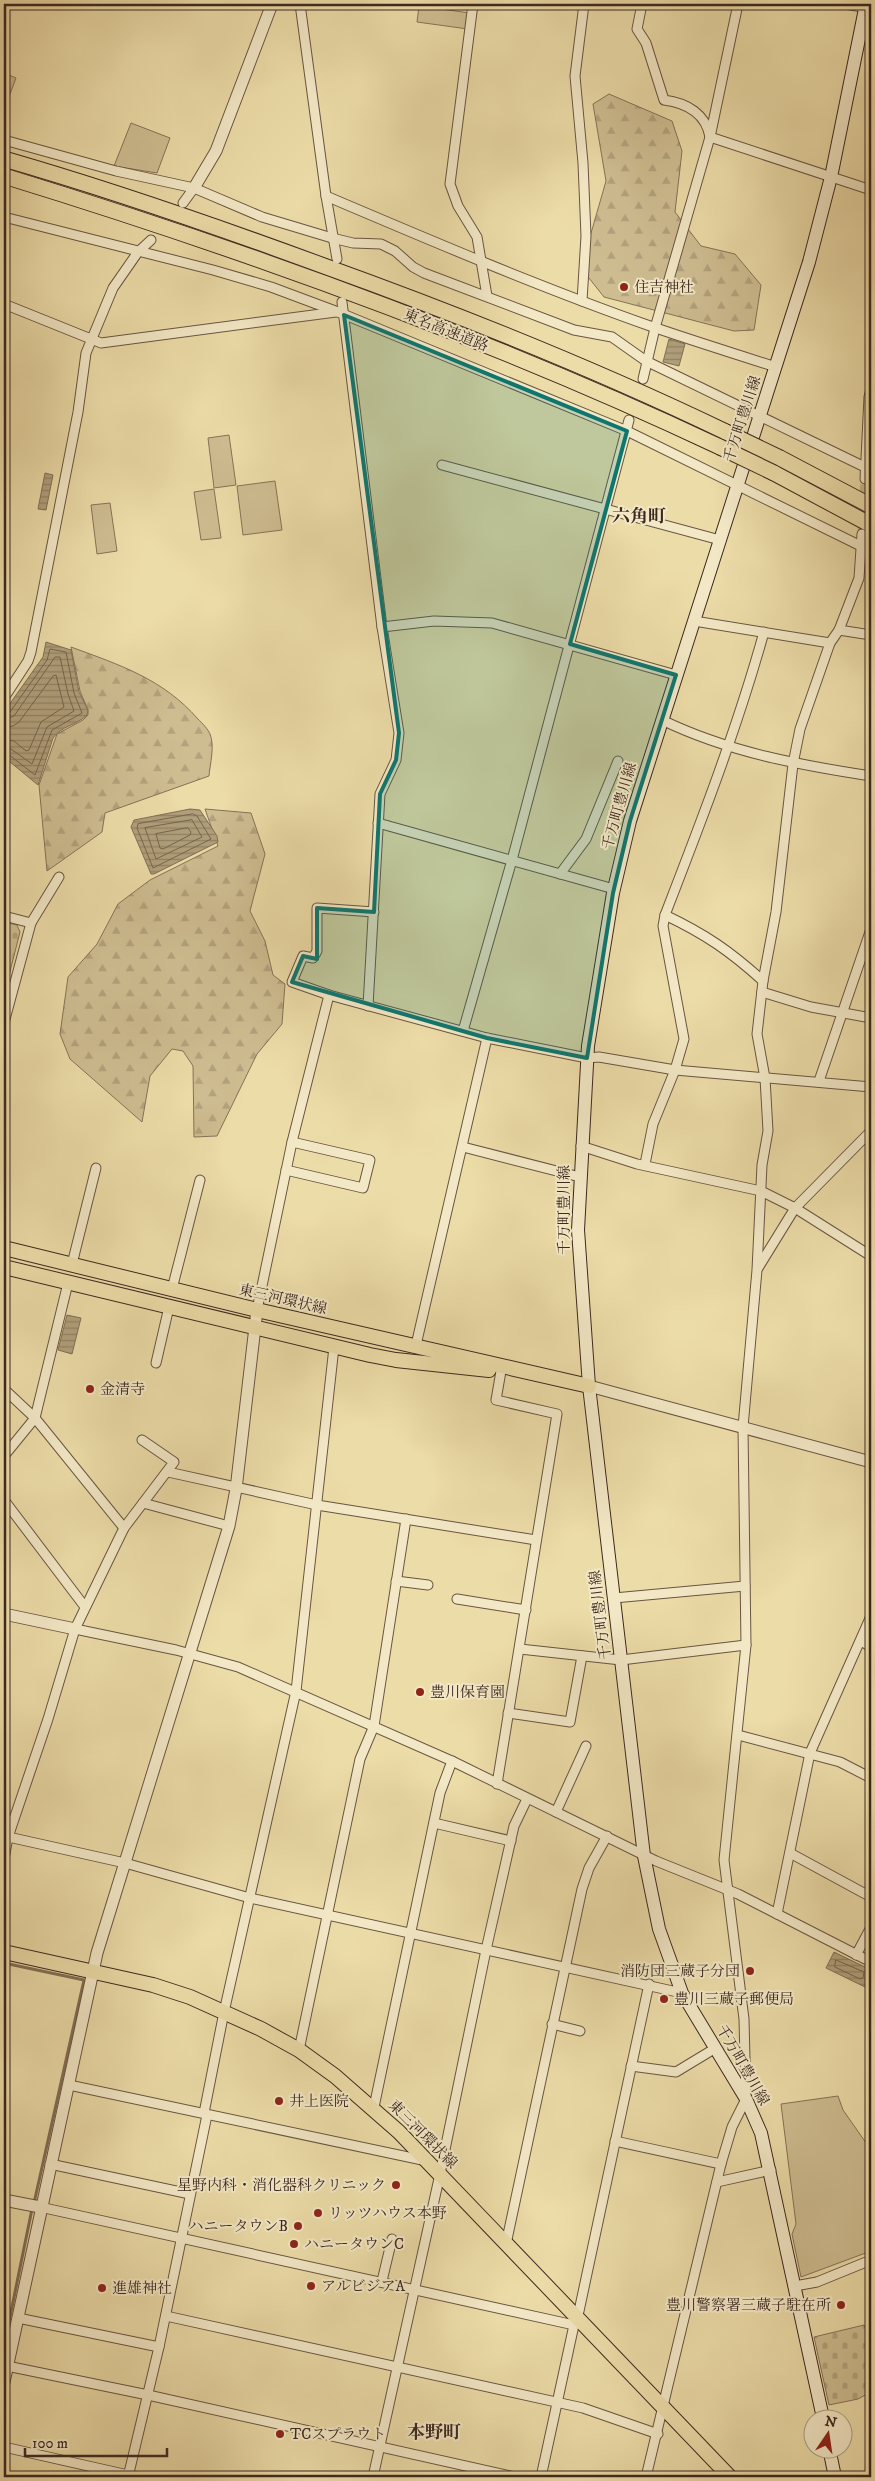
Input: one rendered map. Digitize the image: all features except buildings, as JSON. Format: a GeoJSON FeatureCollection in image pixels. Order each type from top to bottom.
{"type":"FeatureCollection","features":[{"type":"Feature","properties":{"kind":"highway","name":"東名高速道路"},"geometry":{"type":"LineString","coordinates":[[4,158],[232,232],[387,289],[602,376],[780,458],[871,506]]}},
{"type":"Feature","properties":{"kind":"highway","name":"東名高速道路"},"geometry":{"type":"LineString","coordinates":[[4,176],[215,244],[381,304],[596,391],[774,473],[866,529]]}},
{"type":"Feature","properties":{"kind":"main road","name":"千万町豊川線"},"geometry":{"type":"LineString","coordinates":[[821,2408],[771,2170],[761,2134],[746,2099],[714,2050],[682,1993],[659,1929],[644,1856],[589,1386],[578,1230],[587,1058],[614,889],[630,821],[809,262],[831,177],[868,7]]}},
{"type":"Feature","properties":{"kind":"main road","name":"東三河環状線"},"geometry":{"type":"LineString","coordinates":[[4,1248],[257,1310],[589,1386]]}},
{"type":"Feature","properties":{"kind":"main road","name":"東三河環状線"},"geometry":{"type":"LineString","coordinates":[[4,1267],[334,1347],[396,1360],[556,1378]]}},
{"type":"Feature","properties":{"kind":"main road","name":"東三河環状線"},"geometry":{"type":"LineString","coordinates":[[4,1952],[162,1988],[190,1997],[224,2012],[298,2050],[335,2076],[374,2108],[440,2174],[575,2321],[664,2407],[730,2477]]}},
{"type":"Feature","properties":{"kind":"main road"},"geometry":{"type":"LineString","coordinates":[[831,2458],[835,2477]]}},
{"type":"Feature","properties":{"kind":"street"},"geometry":{"type":"LineString","coordinates":[[183,203],[216,151],[272,4]]}},
{"type":"Feature","properties":{"kind":"street"},"geometry":{"type":"LineString","coordinates":[[300,4],[332,238],[337,259]]}},
{"type":"Feature","properties":{"kind":"street"},"geometry":{"type":"LineString","coordinates":[[473,4],[450,184],[458,206],[477,236],[483,262],[487,296]]}},
{"type":"Feature","properties":{"kind":"street"},"geometry":{"type":"LineString","coordinates":[[582,301],[586,227],[583,163],[575,76],[584,4]]}},
{"type":"Feature","properties":{"kind":"street"},"geometry":{"type":"LineString","coordinates":[[642,4],[637,29],[646,43],[664,100],[683,102],[693,110],[708,125],[710,137]]}},
{"type":"Feature","properties":{"kind":"street"},"geometry":{"type":"LineString","coordinates":[[642,379],[710,137],[738,4]]}},
{"type":"Feature","properties":{"kind":"street"},"geometry":{"type":"LineString","coordinates":[[845,4],[868,7]]}},
{"type":"Feature","properties":{"kind":"street"},"geometry":{"type":"LineString","coordinates":[[710,137],[871,190]]}},
{"type":"Feature","properties":{"kind":"street"},"geometry":{"type":"LineString","coordinates":[[4,140],[116,171],[194,188],[262,217],[332,238],[353,243],[381,244],[395,250],[413,267],[424,273],[574,330],[612,336],[646,361],[868,468]]}},
{"type":"Feature","properties":{"kind":"street"},"geometry":{"type":"LineString","coordinates":[[326,196],[582,301],[655,328],[776,367]]}},
{"type":"Feature","properties":{"kind":"street"},"geometry":{"type":"LineString","coordinates":[[4,217],[213,270],[272,287],[627,432],[871,551]]}},
{"type":"Feature","properties":{"kind":"street"},"geometry":{"type":"LineString","coordinates":[[4,698],[28,661],[31,652],[78,412],[86,353],[113,288],[138,252],[151,240]]}},
{"type":"Feature","properties":{"kind":"street"},"geometry":{"type":"LineString","coordinates":[[342,302],[341,314],[382,627],[399,733],[396,760],[380,794],[368,1006]]}},
{"type":"Feature","properties":{"kind":"street"},"geometry":{"type":"LineString","coordinates":[[4,304],[101,344],[341,314]]}},
{"type":"Feature","properties":{"kind":"street"},"geometry":{"type":"LineString","coordinates":[[865,479],[868,468],[869,397],[871,389]]}},
{"type":"Feature","properties":{"kind":"street"},"geometry":{"type":"LineString","coordinates":[[463,1031],[512,860],[607,510],[629,420]]}},
{"type":"Feature","properties":{"kind":"street"},"geometry":{"type":"LineString","coordinates":[[442,465],[720,540]]}},
{"type":"Feature","properties":{"kind":"street"},"geometry":{"type":"LineString","coordinates":[[646,2477],[658,2434],[721,2164],[732,2127],[746,2099],[744,2019],[724,1860],[746,1645],[743,1427],[757,1270],[762,1165],[768,1131],[765,1078],[757,1034],[763,981],[776,912],[793,764],[800,729],[830,642],[839,630],[858,578],[861,545],[866,529]]}},
{"type":"Feature","properties":{"kind":"street"},"geometry":{"type":"LineString","coordinates":[[382,627],[434,621],[492,623],[676,675]]}},
{"type":"Feature","properties":{"kind":"street"},"geometry":{"type":"LineString","coordinates":[[694,621],[830,642]]}},
{"type":"Feature","properties":{"kind":"street"},"geometry":{"type":"LineString","coordinates":[[839,630],[871,635]]}},
{"type":"Feature","properties":{"kind":"street"},"geometry":{"type":"LineString","coordinates":[[645,1164],[653,1124],[675,1070],[684,1039],[663,926],[665,915],[744,704],[764,632]]}},
{"type":"Feature","properties":{"kind":"street"},"geometry":{"type":"LineString","coordinates":[[662,720],[702,739],[793,764],[871,776]]}},
{"type":"Feature","properties":{"kind":"street"},"geometry":{"type":"LineString","coordinates":[[560,874],[586,839],[618,761]]}},
{"type":"Feature","properties":{"kind":"street"},"geometry":{"type":"LineString","coordinates":[[378,823],[614,889]]}},
{"type":"Feature","properties":{"kind":"street"},"geometry":{"type":"LineString","coordinates":[[4,1023],[31,923],[59,877]]}},
{"type":"Feature","properties":{"kind":"street"},"geometry":{"type":"LineString","coordinates":[[374,912],[317,908],[317,951],[312,958],[303,956],[292,982],[329,995],[487,1038],[587,1058],[599,1057],[675,1070],[871,1087]]}},
{"type":"Feature","properties":{"kind":"street"},"geometry":{"type":"LineString","coordinates":[[665,915],[698,930],[732,952],[763,981]]}},
{"type":"Feature","properties":{"kind":"street"},"geometry":{"type":"LineString","coordinates":[[4,916],[31,923]]}},
{"type":"Feature","properties":{"kind":"street"},"geometry":{"type":"LineString","coordinates":[[819,1081],[871,929]]}},
{"type":"Feature","properties":{"kind":"street"},"geometry":{"type":"LineString","coordinates":[[762,992],[811,1007],[871,1018]]}},
{"type":"Feature","properties":{"kind":"street"},"geometry":{"type":"LineString","coordinates":[[4,2382],[9,2335],[18,2318],[40,2207],[93,1972],[229,1526],[236,1489],[257,1310],[292,1142],[329,995]]}},
{"type":"Feature","properties":{"kind":"street"},"geometry":{"type":"LineString","coordinates":[[416,1345],[487,1038]]}},
{"type":"Feature","properties":{"kind":"street"},"geometry":{"type":"LineString","coordinates":[[757,1270],[795,1208],[871,1132]]}},
{"type":"Feature","properties":{"kind":"street"},"geometry":{"type":"LineString","coordinates":[[286,1170],[363,1188],[370,1160],[292,1142]]}},
{"type":"Feature","properties":{"kind":"street"},"geometry":{"type":"LineString","coordinates":[[581,1146],[637,1164],[645,1164],[761,1191],[795,1208],[871,1256]]}},
{"type":"Feature","properties":{"kind":"street"},"geometry":{"type":"LineString","coordinates":[[463,1147],[580,1177]]}},
{"type":"Feature","properties":{"kind":"street"},"geometry":{"type":"LineString","coordinates":[[72,1264],[96,1168]]}},
{"type":"Feature","properties":{"kind":"street"},"geometry":{"type":"LineString","coordinates":[[172,1289],[200,1180]]}},
{"type":"Feature","properties":{"kind":"street"},"geometry":{"type":"LineString","coordinates":[[4,1456],[36,1418],[68,1283]]}},
{"type":"Feature","properties":{"kind":"street"},"geometry":{"type":"LineString","coordinates":[[156,1363],[169,1307]]}},
{"type":"Feature","properties":{"kind":"street"},"geometry":{"type":"LineString","coordinates":[[4,2447],[131,2477],[166,2316],[224,2012],[296,1691],[334,1347]]}},
{"type":"Feature","properties":{"kind":"street"},"geometry":{"type":"LineString","coordinates":[[498,1784],[557,1414],[496,1400],[502,1371]]}},
{"type":"Feature","properties":{"kind":"street"},"geometry":{"type":"LineString","coordinates":[[589,1386],[871,1462]]}},
{"type":"Feature","properties":{"kind":"street"},"geometry":{"type":"LineString","coordinates":[[4,1389],[36,1418],[124,1528]]}},
{"type":"Feature","properties":{"kind":"street"},"geometry":{"type":"LineString","coordinates":[[4,1859],[6,1837],[75,1629],[124,1528],[174,1462],[142,1440]]}},
{"type":"Feature","properties":{"kind":"street"},"geometry":{"type":"LineString","coordinates":[[168,1472],[236,1489],[317,1505],[536,1540]]}},
{"type":"Feature","properties":{"kind":"street"},"geometry":{"type":"LineString","coordinates":[[4,1500],[85,1607]]}},
{"type":"Feature","properties":{"kind":"street"},"geometry":{"type":"LineString","coordinates":[[144,1503],[229,1526]]}},
{"type":"Feature","properties":{"kind":"street"},"geometry":{"type":"LineString","coordinates":[[298,2050],[360,1759],[374,1726],[406,1519]]}},
{"type":"Feature","properties":{"kind":"street"},"geometry":{"type":"LineString","coordinates":[[396,1581],[428,1586]]}},
{"type":"Feature","properties":{"kind":"street"},"geometry":{"type":"LineString","coordinates":[[614,1598],[745,1586]]}},
{"type":"Feature","properties":{"kind":"street"},"geometry":{"type":"LineString","coordinates":[[456,1599],[526,1610]]}},
{"type":"Feature","properties":{"kind":"street"},"geometry":{"type":"LineString","coordinates":[[4,1614],[191,1654],[238,1667],[452,1761],[644,1856],[727,1890],[871,1962]]}},
{"type":"Feature","properties":{"kind":"street"},"geometry":{"type":"LineString","coordinates":[[777,1914],[810,1753],[871,1616]]}},
{"type":"Feature","properties":{"kind":"street"},"geometry":{"type":"LineString","coordinates":[[861,1641],[871,1647]]}},
{"type":"Feature","properties":{"kind":"street"},"geometry":{"type":"LineString","coordinates":[[520,1649],[621,1660],[746,1645]]}},
{"type":"Feature","properties":{"kind":"street"},"geometry":{"type":"LineString","coordinates":[[508,1713],[570,1722],[582,1656]]}},
{"type":"Feature","properties":{"kind":"street"},"geometry":{"type":"LineString","coordinates":[[738,1736],[840,1762],[871,1778]]}},
{"type":"Feature","properties":{"kind":"street"},"geometry":{"type":"LineString","coordinates":[[556,1812],[586,1746]]}},
{"type":"Feature","properties":{"kind":"street"},"geometry":{"type":"LineString","coordinates":[[374,2108],[440,1793],[452,1761]]}},
{"type":"Feature","properties":{"kind":"street"},"geometry":{"type":"LineString","coordinates":[[373,2477],[514,1826],[527,1799]]}},
{"type":"Feature","properties":{"kind":"street"},"geometry":{"type":"LineString","coordinates":[[434,1823],[511,1841]]}},
{"type":"Feature","properties":{"kind":"street"},"geometry":{"type":"LineString","coordinates":[[506,2244],[582,1889],[589,1868],[606,1836]]}},
{"type":"Feature","properties":{"kind":"street"},"geometry":{"type":"LineString","coordinates":[[6,1837],[125,1863],[250,1898],[649,1984],[682,1993]]}},
{"type":"Feature","properties":{"kind":"street"},"geometry":{"type":"LineString","coordinates":[[790,1852],[871,1897]]}},
{"type":"Feature","properties":{"kind":"street"},"geometry":{"type":"LineString","coordinates":[[856,1955],[871,1927]]}},
{"type":"Feature","properties":{"kind":"street"},"geometry":{"type":"LineString","coordinates":[[541,2477],[575,2321],[580,2311],[649,1984]]}},
{"type":"Feature","properties":{"kind":"street"},"geometry":{"type":"LineString","coordinates":[[552,2024],[580,2031]]}},
{"type":"Feature","properties":{"kind":"street"},"geometry":{"type":"LineString","coordinates":[[631,2066],[676,2072],[714,2050]]}},
{"type":"Feature","properties":{"kind":"street"},"geometry":{"type":"LineString","coordinates":[[68,2085],[427,2162]]}},
{"type":"Feature","properties":{"kind":"street"},"geometry":{"type":"LineString","coordinates":[[615,2141],[721,2164]]}},
{"type":"Feature","properties":{"kind":"street"},"geometry":{"type":"LineString","coordinates":[[50,2164],[190,2194]]}},
{"type":"Feature","properties":{"kind":"street"},"geometry":{"type":"LineString","coordinates":[[717,2182],[771,2170]]}},
{"type":"Feature","properties":{"kind":"street"},"geometry":{"type":"LineString","coordinates":[[4,2200],[414,2289],[575,2321]]}},
{"type":"Feature","properties":{"kind":"street"},"geometry":{"type":"LineString","coordinates":[[382,2281],[392,2239]]}},
{"type":"Feature","properties":{"kind":"street"},"geometry":{"type":"LineString","coordinates":[[795,2286],[817,2282],[871,2260]]}},
{"type":"Feature","properties":{"kind":"street"},"geometry":{"type":"LineString","coordinates":[[166,2316],[583,2408],[658,2434]]}},
{"type":"Feature","properties":{"kind":"street"},"geometry":{"type":"LineString","coordinates":[[18,2318],[159,2347]]}},
{"type":"Feature","properties":{"kind":"street"},"geometry":{"type":"LineString","coordinates":[[7,2366],[148,2395],[515,2477]]}},
{"type":"Feature","properties":{"kind":"highlighted area"},"geometry":{"type":"Polygon","coordinates":[[[344,315],[627,431],[570,644],[676,675],[630,821],[613,893],[587,1058],[487,1038],[292,982],[303,956],[317,959],[317,908],[374,912],[380,794],[396,760],[399,733],[344,315]]]}},
{"type":"Feature","properties":{"kind":"green space"},"geometry":{"type":"Polygon","coordinates":[[[419,6],[470,13],[468,29],[417,22],[419,6]]]}},
{"type":"Feature","properties":{"kind":"green space"},"geometry":{"type":"Polygon","coordinates":[[[4,73],[16,78],[4,110],[4,73]]]}},
{"type":"Feature","properties":{"kind":"green space"},"geometry":{"type":"Polygon","coordinates":[[[609,94],[672,121],[682,151],[675,212],[701,246],[735,254],[761,285],[754,330],[734,331],[604,297],[581,268],[606,181],[593,104],[609,94]]]}},
{"type":"Feature","properties":{"kind":"green space"},"geometry":{"type":"Polygon","coordinates":[[[131,123],[170,138],[157,173],[114,166],[131,123]]]}},
{"type":"Feature","properties":{"kind":"green space"},"geometry":{"type":"Polygon","coordinates":[[[229,435],[236,485],[214,488],[208,438],[229,435]]]}},
{"type":"Feature","properties":{"kind":"green space"},"geometry":{"type":"Polygon","coordinates":[[[275,481],[282,530],[243,535],[237,486],[275,481]]]}},
{"type":"Feature","properties":{"kind":"green space"},"geometry":{"type":"Polygon","coordinates":[[[214,489],[221,538],[201,540],[194,492],[214,489]]]}},
{"type":"Feature","properties":{"kind":"green space"},"geometry":{"type":"Polygon","coordinates":[[[110,503],[117,551],[97,554],[91,505],[110,503]]]}},
{"type":"Feature","properties":{"kind":"green space"},"geometry":{"type":"Polygon","coordinates":[[[71,647],[123,667],[170,693],[185,705],[208,730],[212,744],[212,755],[209,776],[105,813],[102,832],[47,871],[39,785],[57,734],[83,720],[88,715],[88,710],[80,691],[71,647]]]}},
{"type":"Feature","properties":{"kind":"green space"},"geometry":{"type":"Polygon","coordinates":[[[205,809],[251,813],[265,854],[250,911],[265,941],[273,975],[285,984],[282,1024],[257,1054],[217,1136],[194,1137],[193,1066],[183,1051],[172,1049],[150,1076],[142,1122],[70,1059],[60,1034],[68,977],[97,944],[118,904],[150,880],[218,846],[205,809]]]}},
{"type":"Feature","properties":{"kind":"green space"},"geometry":{"type":"Polygon","coordinates":[[[4,922],[17,925],[20,932],[4,995],[4,922]]]}},
{"type":"Feature","properties":{"kind":"green space"},"geometry":{"type":"Polygon","coordinates":[[[838,2096],[843,2110],[871,2150],[871,2251],[801,2277],[792,2234],[796,2224],[781,2104],[838,2096]]]}},
{"type":"Feature","properties":{"kind":"green space"},"geometry":{"type":"Polygon","coordinates":[[[864,2325],[871,2339],[871,2392],[858,2399],[829,2405],[814,2337],[864,2325]]]}},
{"type":"Feature","properties":{"kind":"water"},"geometry":{"type":"Polygon","coordinates":[[[669,339],[685,344],[679,366],[663,362],[669,339]]]}},
{"type":"Feature","properties":{"kind":"water"},"geometry":{"type":"Polygon","coordinates":[[[45,473],[53,475],[46,510],[38,509],[45,473]]]}},
{"type":"Feature","properties":{"kind":"water"},"geometry":{"type":"Polygon","coordinates":[[[46,642],[71,650],[79,692],[88,710],[87,715],[60,731],[53,738],[38,785],[4,757],[4,712],[43,657],[46,642]]]}},
{"type":"Feature","properties":{"kind":"water"},"geometry":{"type":"Polygon","coordinates":[[[190,809],[200,810],[217,836],[218,842],[151,874],[131,827],[134,820],[190,809]]]}},
{"type":"Feature","properties":{"kind":"water"},"geometry":{"type":"Polygon","coordinates":[[[67,1315],[81,1318],[72,1354],[58,1350],[67,1315]]]}},
{"type":"Feature","properties":{"kind":"water"},"geometry":{"type":"Polygon","coordinates":[[[834,1952],[871,1970],[865,1987],[826,1968],[834,1952]]]}},
{"type":"Feature","properties":{"kind":"waterway"},"geometry":{"type":"LineString","coordinates":[[4,1963],[84,1980],[34,2203]]}},
{"type":"Feature","properties":{"kind":"waterway"},"geometry":{"type":"LineString","coordinates":[[4,2346],[32,2209]]}},
{"type":"Feature","properties":{"kind":"tunnel"},"geometry":{"type":"LineString","coordinates":[[862,534],[865,479]]}},
{"type":"Feature","properties":{"kind":"place","name":"住吉神社"},"geometry":{"type":"Point","coordinates":[624,287]}},
{"type":"Feature","properties":{"kind":"place","name":"金清寺"},"geometry":{"type":"Point","coordinates":[90,1389]}},
{"type":"Feature","properties":{"kind":"place","name":"豊川保育園"},"geometry":{"type":"Point","coordinates":[420,1692]}},
{"type":"Feature","properties":{"kind":"place","name":"消防団三蔵子分団"},"geometry":{"type":"Point","coordinates":[750,1971]}},
{"type":"Feature","properties":{"kind":"place","name":"豊川三蔵子郵便局"},"geometry":{"type":"Point","coordinates":[664,1999]}},
{"type":"Feature","properties":{"kind":"place","name":"井上医院"},"geometry":{"type":"Point","coordinates":[279,2101]}},
{"type":"Feature","properties":{"kind":"place","name":"星野内科・消化器科クリニック"},"geometry":{"type":"Point","coordinates":[396,2185]}},
{"type":"Feature","properties":{"kind":"place","name":"リッツハウス本野"},"geometry":{"type":"Point","coordinates":[318,2213]}},
{"type":"Feature","properties":{"kind":"place","name":"ハニータウンB"},"geometry":{"type":"Point","coordinates":[298,2226]}},
{"type":"Feature","properties":{"kind":"place","name":"ハニータウンC"},"geometry":{"type":"Point","coordinates":[294,2244]}},
{"type":"Feature","properties":{"kind":"place","name":"アルビジアA"},"geometry":{"type":"Point","coordinates":[311,2286]}},
{"type":"Feature","properties":{"kind":"place","name":"進雄神社"},"geometry":{"type":"Point","coordinates":[102,2288]}},
{"type":"Feature","properties":{"kind":"place","name":"豊川警察署三蔵子駐在所"},"geometry":{"type":"Point","coordinates":[841,2305]}},
{"type":"Feature","properties":{"kind":"place","name":"TCスプラウト"},"geometry":{"type":"Point","coordinates":[280,2434]}},
{"type":"Feature","properties":{"kind":"district","name":"六角町"},"geometry":{"type":"Point","coordinates":[639,516]}},
{"type":"Feature","properties":{"kind":"district","name":"本野町"},"geometry":{"type":"Point","coordinates":[434,2432]}}]}
